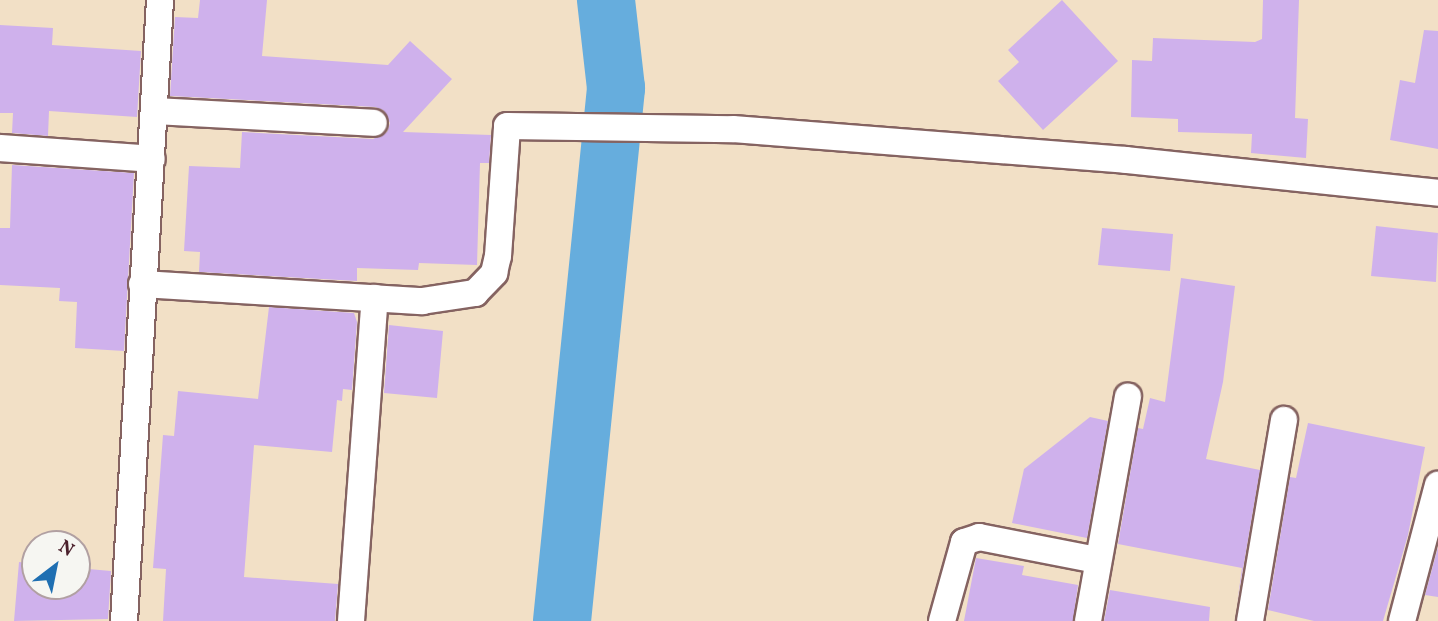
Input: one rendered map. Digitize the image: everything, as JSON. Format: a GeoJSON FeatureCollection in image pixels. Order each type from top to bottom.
{"type":"FeatureCollection","features":[{"type":"Feature","properties":{"kind":"street"},"geometry":{"type":"LineString","coordinates":[[124,621],[160,0]]}},
{"type":"Feature","properties":{"kind":"street"},"geometry":{"type":"LineString","coordinates":[[154,111],[374,123]]}},
{"type":"Feature","properties":{"kind":"street"},"geometry":{"type":"LineString","coordinates":[[142,284],[374,298],[458,299],[485,285],[498,256],[507,126],[733,129],[1126,160],[1438,193]]}},
{"type":"Feature","properties":{"kind":"street"},"geometry":{"type":"LineString","coordinates":[[0,148],[152,159]]}},
{"type":"Feature","properties":{"kind":"street"},"geometry":{"type":"LineString","coordinates":[[351,621],[374,298]]}},
{"type":"Feature","properties":{"kind":"street"},"geometry":{"type":"LineString","coordinates":[[1088,621],[1128,397]]}},
{"type":"Feature","properties":{"kind":"street"},"geometry":{"type":"LineString","coordinates":[[1250,621],[1284,420]]}},
{"type":"Feature","properties":{"kind":"street"},"geometry":{"type":"LineString","coordinates":[[1407,620],[1438,485]]}},
{"type":"Feature","properties":{"kind":"street"},"geometry":{"type":"LineString","coordinates":[[942,621],[964,542],[979,537],[1097,560]]}},
{"type":"Feature","properties":{"kind":"building"},"geometry":{"type":"Polygon","coordinates":[[[200,0],[267,0],[262,56],[388,65],[410,41],[452,79],[403,132],[491,135],[489,163],[480,163],[477,265],[419,263],[418,270],[357,268],[357,281],[199,272],[200,252],[184,251],[189,166],[240,168],[242,132],[373,139],[387,132],[390,123],[383,110],[375,107],[170,96],[175,17],[198,18],[200,0]]]}},
{"type":"Feature","properties":{"kind":"building"},"geometry":{"type":"Polygon","coordinates":[[[1062,0],[1118,61],[1043,130],[998,81],[1019,62],[1008,50],[1062,0]]]}},
{"type":"Feature","properties":{"kind":"building"},"geometry":{"type":"Polygon","coordinates":[[[1263,0],[1299,0],[1295,118],[1308,119],[1306,158],[1251,153],[1252,134],[1178,132],[1178,119],[1131,117],[1132,60],[1152,61],[1153,38],[1255,42],[1262,39],[1263,0]]]}},
{"type":"Feature","properties":{"kind":"building"},"geometry":{"type":"Polygon","coordinates":[[[0,25],[53,28],[52,45],[141,51],[137,117],[49,111],[48,136],[12,133],[13,113],[0,113],[0,25]]]}},
{"type":"Feature","properties":{"kind":"building"},"geometry":{"type":"Polygon","coordinates":[[[1424,30],[1438,31],[1438,149],[1390,140],[1400,80],[1415,83],[1424,30]]]}},
{"type":"Feature","properties":{"kind":"building"},"geometry":{"type":"Polygon","coordinates":[[[12,165],[134,173],[124,351],[75,348],[77,302],[59,301],[60,288],[0,285],[0,228],[10,228],[12,165]]]}},
{"type":"Feature","properties":{"kind":"building"},"geometry":{"type":"Polygon","coordinates":[[[1376,226],[1438,233],[1436,282],[1371,276],[1376,226]]]}},
{"type":"Feature","properties":{"kind":"building"},"geometry":{"type":"Polygon","coordinates":[[[1102,228],[1173,234],[1170,271],[1098,265],[1102,228]]]}},
{"type":"Feature","properties":{"kind":"building"},"geometry":{"type":"Polygon","coordinates":[[[1181,278],[1235,286],[1223,382],[1206,459],[1260,470],[1237,604],[1242,568],[1118,544],[1138,428],[1143,429],[1150,398],[1165,402],[1181,278]]]}},
{"type":"Feature","properties":{"kind":"building"},"geometry":{"type":"Polygon","coordinates":[[[269,307],[354,313],[357,322],[352,390],[343,389],[342,401],[337,400],[332,452],[254,445],[244,577],[338,584],[335,621],[163,621],[166,569],[153,568],[163,435],[174,436],[178,391],[258,399],[269,307]]]}},
{"type":"Feature","properties":{"kind":"building"},"geometry":{"type":"Polygon","coordinates":[[[389,325],[443,331],[437,398],[384,393],[389,325]]]}},
{"type":"Feature","properties":{"kind":"building"},"geometry":{"type":"Polygon","coordinates":[[[1090,417],[1108,421],[1087,538],[1012,523],[1024,469],[1090,417]]]}},
{"type":"Feature","properties":{"kind":"building"},"geometry":{"type":"Polygon","coordinates":[[[1308,423],[1425,447],[1408,535],[1383,621],[1314,621],[1268,610],[1290,477],[1296,478],[1308,423]]]}},
{"type":"Feature","properties":{"kind":"building"},"geometry":{"type":"Polygon","coordinates":[[[1438,547],[1438,597],[1425,595],[1438,547]]]}},
{"type":"Feature","properties":{"kind":"building"},"geometry":{"type":"Polygon","coordinates":[[[976,558],[1024,566],[1022,575],[1078,585],[1073,621],[964,621],[976,558]]]}},
{"type":"Feature","properties":{"kind":"building"},"geometry":{"type":"Polygon","coordinates":[[[19,562],[21,600],[91,600],[91,569],[111,571],[108,619],[14,621],[19,562]]]}},
{"type":"Feature","properties":{"kind":"building"},"geometry":{"type":"Polygon","coordinates":[[[1110,590],[1210,607],[1209,621],[1104,621],[1110,590]]]}},
{"type":"Feature","properties":{"kind":"waterway"},"geometry":{"type":"LineString","coordinates":[[562,621],[616,88],[606,0]]}}]}
